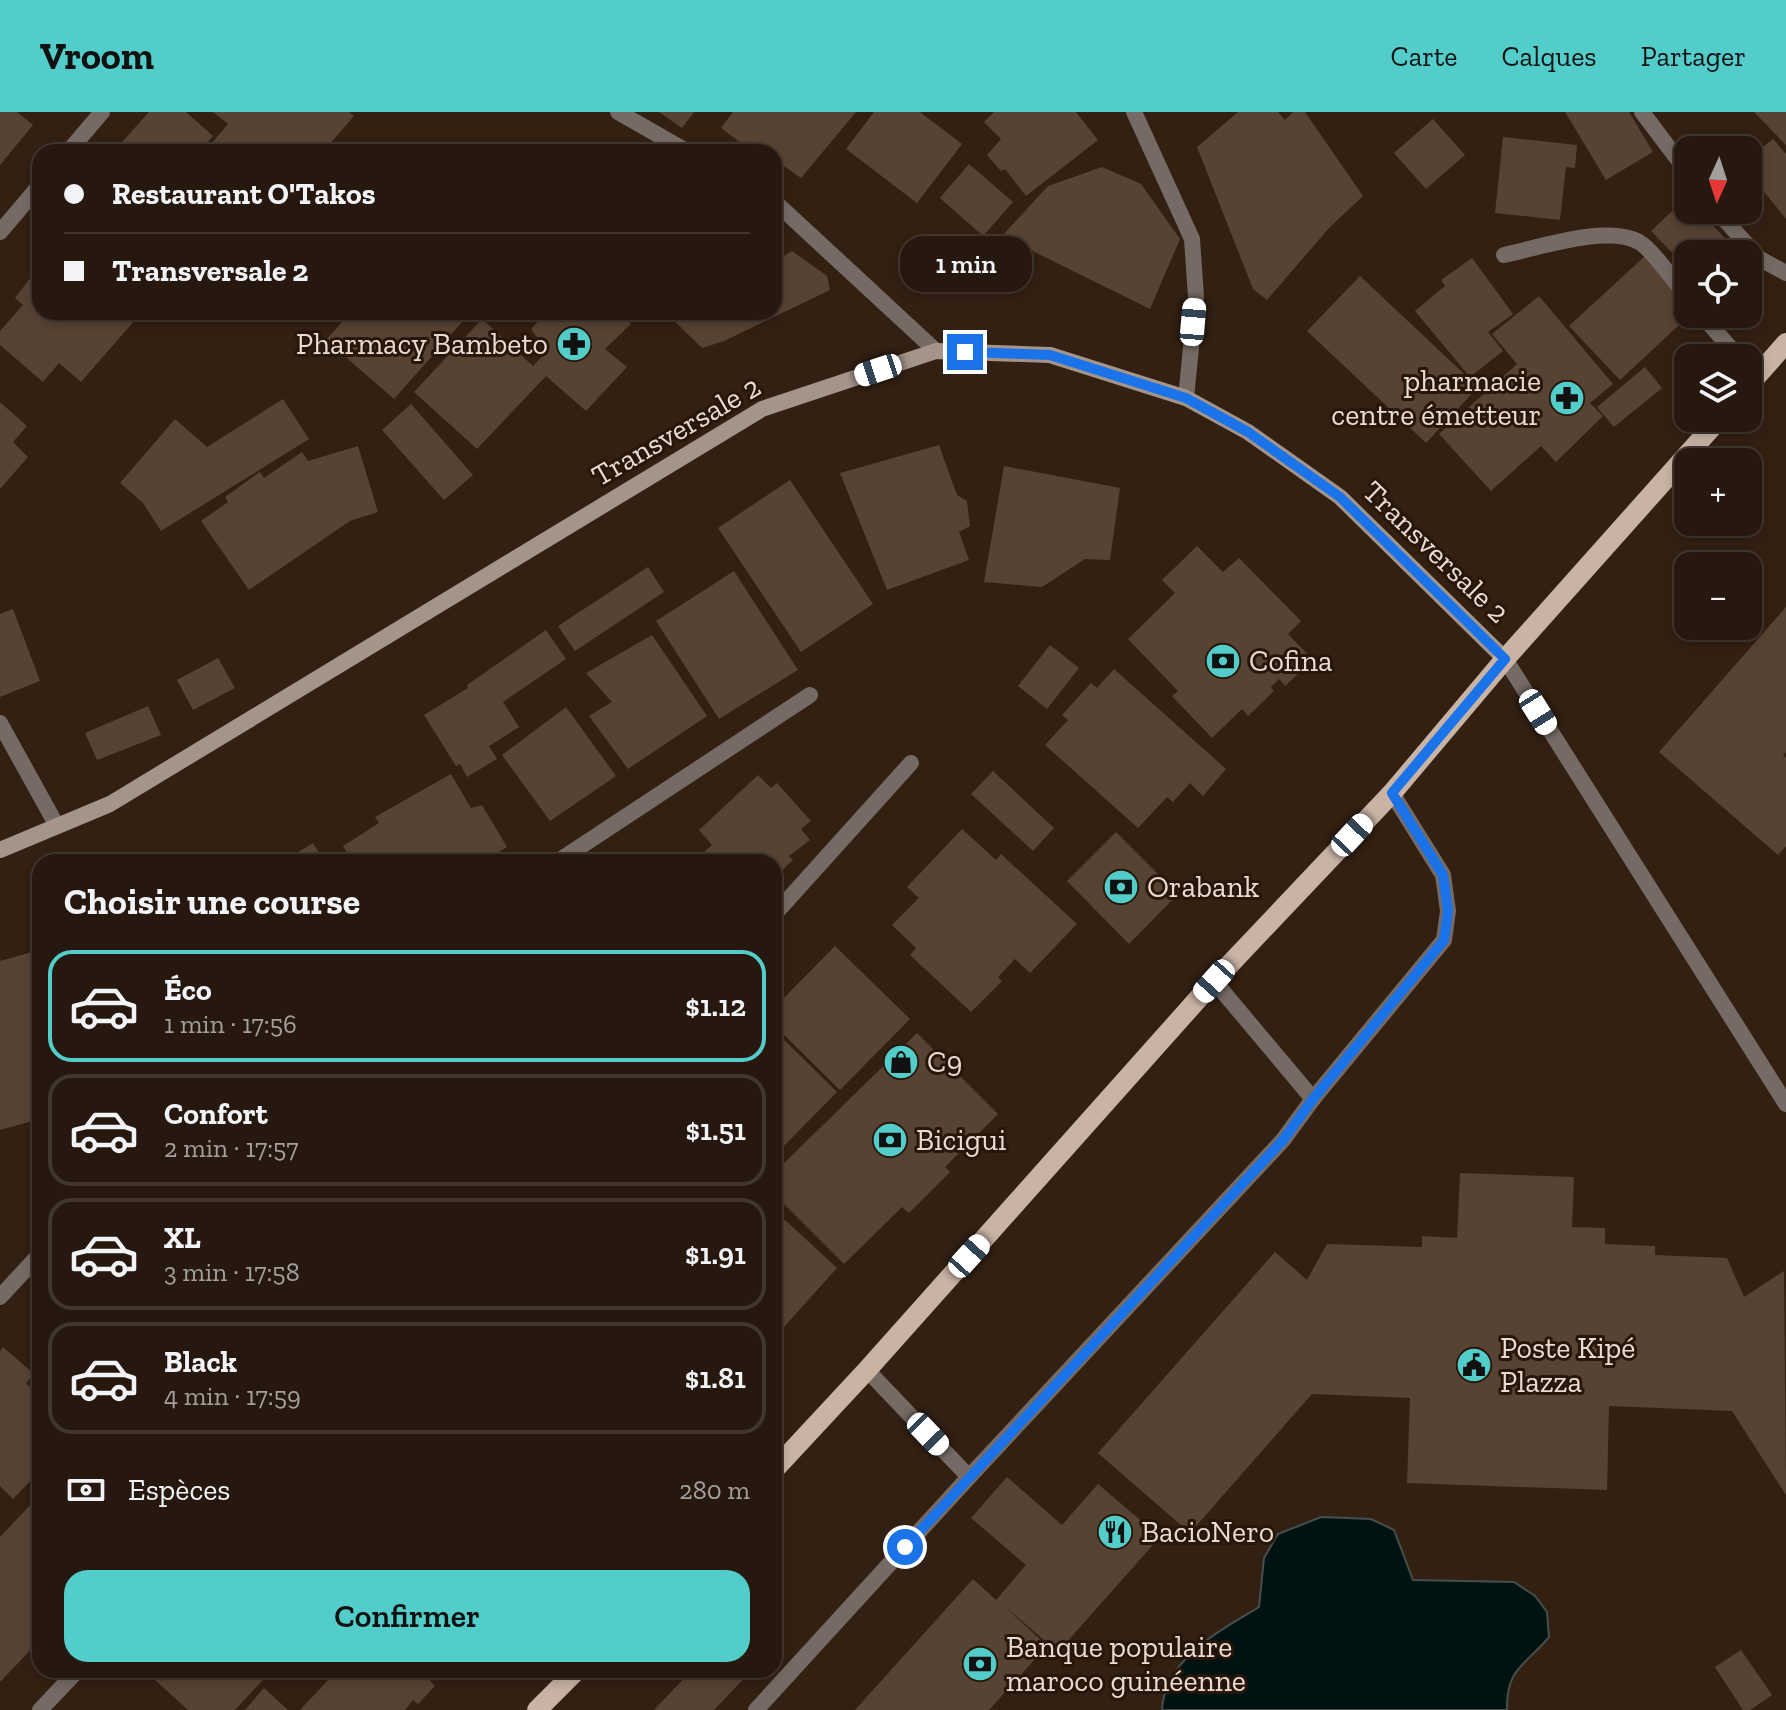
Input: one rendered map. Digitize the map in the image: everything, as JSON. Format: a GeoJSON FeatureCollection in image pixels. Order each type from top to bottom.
{"type":"FeatureCollection","features":[{"type":"Feature","properties":{"kind":"main road"},"geometry":{"type":"LineString","coordinates":[[1762,367],[1786,343]]}},
{"type":"Feature","properties":{"kind":"main road","name":"Transversale 2"},"geometry":{"type":"LineString","coordinates":[[0,850],[110,804],[762,409],[936,351],[1050,355],[1186,398],[1248,432],[1340,497],[1505,659]]}},
{"type":"Feature","properties":{"kind":"main road"},"geometry":{"type":"LineString","coordinates":[[782,1461],[1214,981],[1392,793],[1505,659],[1708,432]]}},
{"type":"Feature","properties":{"kind":"main road"},"geometry":{"type":"LineString","coordinates":[[537,1710],[569,1678]]}},
{"type":"Feature","properties":{"kind":"street"},"geometry":{"type":"LineString","coordinates":[[75,144],[102,112]]}},
{"type":"Feature","properties":{"kind":"street"},"geometry":{"type":"LineString","coordinates":[[618,112],[674,144]]}},
{"type":"Feature","properties":{"kind":"street"},"geometry":{"type":"LineString","coordinates":[[1134,112],[1192,239],[1196,297],[1186,398]]}},
{"type":"Feature","properties":{"kind":"street"},"geometry":{"type":"LineString","coordinates":[[1642,112],[1674,154]]}},
{"type":"Feature","properties":{"kind":"street"},"geometry":{"type":"LineString","coordinates":[[0,232],[32,194]]}},
{"type":"Feature","properties":{"kind":"street"},"geometry":{"type":"LineString","coordinates":[[782,208],[936,351]]}},
{"type":"Feature","properties":{"kind":"street"},"geometry":{"type":"LineString","coordinates":[[1729,224],[1760,259],[1786,273]]}},
{"type":"Feature","properties":{"kind":"street"},"geometry":{"type":"LineString","coordinates":[[1504,255],[1589,237],[1618,235],[1640,242],[1674,282]]}},
{"type":"Feature","properties":{"kind":"street"},"geometry":{"type":"LineString","coordinates":[[1713,328],[1727,344]]}},
{"type":"Feature","properties":{"kind":"street"},"geometry":{"type":"LineString","coordinates":[[1505,659],[1786,1104]]}},
{"type":"Feature","properties":{"kind":"street"},"geometry":{"type":"LineString","coordinates":[[569,854],[810,695]]}},
{"type":"Feature","properties":{"kind":"street"},"geometry":{"type":"LineString","coordinates":[[0,723],[57,826]]}},
{"type":"Feature","properties":{"kind":"street"},"geometry":{"type":"LineString","coordinates":[[782,906],[911,763]]}},
{"type":"Feature","properties":{"kind":"street"},"geometry":{"type":"LineString","coordinates":[[756,1710],[1283,1140],[1444,940],[1448,911],[1443,875],[1392,793]]}},
{"type":"Feature","properties":{"kind":"street"},"geometry":{"type":"LineString","coordinates":[[1214,981],[1313,1099]]}},
{"type":"Feature","properties":{"kind":"street"},"geometry":{"type":"LineString","coordinates":[[0,1297],[32,1263]]}},
{"type":"Feature","properties":{"kind":"street"},"geometry":{"type":"LineString","coordinates":[[867,1370],[969,1477]]}},
{"type":"Feature","properties":{"kind":"street"},"geometry":{"type":"LineString","coordinates":[[40,1710],[70,1678]]}},
{"type":"Feature","properties":{"kind":"shaded area"},"geometry":{"type":"Polygon","coordinates":[[[1321,1517],[1371,1519],[1394,1530],[1413,1580],[1514,1582],[1535,1596],[1547,1612],[1549,1637],[1514,1676],[1507,1710],[1162,1710],[1165,1692],[1184,1661],[1212,1636],[1259,1607],[1264,1558],[1278,1534],[1321,1517]]]}},
{"type":"Feature","properties":{"kind":"building"},"geometry":{"type":"Polygon","coordinates":[[[0,112],[17,112],[33,125],[0,165],[0,112]]]}},
{"type":"Feature","properties":{"kind":"building"},"geometry":{"type":"Polygon","coordinates":[[[149,112],[186,112],[213,136],[206,144],[120,144],[149,112]]]}},
{"type":"Feature","properties":{"kind":"building"},"geometry":{"type":"Polygon","coordinates":[[[213,112],[349,112],[354,116],[330,144],[211,144],[228,124],[213,112]]]}},
{"type":"Feature","properties":{"kind":"building"},"geometry":{"type":"Polygon","coordinates":[[[659,112],[694,112],[682,128],[659,112]]]}},
{"type":"Feature","properties":{"kind":"building"},"geometry":{"type":"Polygon","coordinates":[[[733,112],[856,112],[801,178],[782,165],[782,144],[753,144],[749,141],[742,144],[721,128],[733,112]]]}},
{"type":"Feature","properties":{"kind":"building"},"geometry":{"type":"Polygon","coordinates":[[[874,112],[920,112],[962,144],[917,203],[846,149],[874,112]]]}},
{"type":"Feature","properties":{"kind":"building"},"geometry":{"type":"Polygon","coordinates":[[[994,112],[1076,112],[1098,140],[1026,196],[1005,169],[1001,171],[987,155],[1001,139],[984,122],[994,112]]]}},
{"type":"Feature","properties":{"kind":"building"},"geometry":{"type":"Polygon","coordinates":[[[1238,112],[1278,112],[1285,120],[1293,112],[1305,112],[1363,196],[1329,228],[1267,300],[1253,289],[1197,147],[1238,112]]]}},
{"type":"Feature","properties":{"kind":"building"},"geometry":{"type":"Polygon","coordinates":[[[1565,112],[1629,112],[1653,152],[1606,180],[1565,112]]]}},
{"type":"Feature","properties":{"kind":"building"},"geometry":{"type":"Polygon","coordinates":[[[1754,112],[1786,112],[1786,145],[1754,112]]]}},
{"type":"Feature","properties":{"kind":"building"},"geometry":{"type":"Polygon","coordinates":[[[1433,119],[1465,155],[1426,189],[1394,153],[1433,119]]]}},
{"type":"Feature","properties":{"kind":"building"},"geometry":{"type":"Polygon","coordinates":[[[1503,137],[1577,145],[1575,168],[1566,167],[1560,220],[1495,213],[1503,137]]]}},
{"type":"Feature","properties":{"kind":"building"},"geometry":{"type":"Polygon","coordinates":[[[1773,139],[1786,154],[1786,219],[1762,189],[1762,148],[1773,139]]]}},
{"type":"Feature","properties":{"kind":"building"},"geometry":{"type":"Polygon","coordinates":[[[969,164],[1013,202],[983,236],[940,198],[969,164]]]}},
{"type":"Feature","properties":{"kind":"building"},"geometry":{"type":"Polygon","coordinates":[[[1102,167],[1141,184],[1180,239],[1150,309],[1002,236],[1048,186],[1102,167]]]}},
{"type":"Feature","properties":{"kind":"building"},"geometry":{"type":"Polygon","coordinates":[[[1674,209],[1674,224],[1711,224],[1727,240],[1674,240],[1674,255],[1651,231],[1674,209]]]}},
{"type":"Feature","properties":{"kind":"building"},"geometry":{"type":"Polygon","coordinates":[[[792,251],[827,276],[830,290],[782,313],[782,257],[792,251]]]}},
{"type":"Feature","properties":{"kind":"building"},"geometry":{"type":"Polygon","coordinates":[[[1646,255],[1674,285],[1676,328],[1620,380],[1569,326],[1646,255]]]}},
{"type":"Feature","properties":{"kind":"building"},"geometry":{"type":"Polygon","coordinates":[[[1472,258],[1513,314],[1488,332],[1503,351],[1470,377],[1415,311],[1445,286],[1441,280],[1472,258]]]}},
{"type":"Feature","properties":{"kind":"building"},"geometry":{"type":"Polygon","coordinates":[[[1360,276],[1478,387],[1426,443],[1307,331],[1360,276]]]}},
{"type":"Feature","properties":{"kind":"building"},"geometry":{"type":"Polygon","coordinates":[[[31,277],[32,320],[135,320],[81,382],[59,363],[43,382],[0,345],[0,331],[23,305],[15,298],[31,277]]]}},
{"type":"Feature","properties":{"kind":"building"},"geometry":{"type":"Polygon","coordinates":[[[1539,296],[1613,384],[1590,403],[1603,416],[1556,462],[1541,446],[1491,491],[1439,434],[1517,364],[1492,334],[1539,296]]]}},
{"type":"Feature","properties":{"kind":"building"},"geometry":{"type":"Polygon","coordinates":[[[344,320],[464,320],[394,399],[326,340],[344,320]]]}},
{"type":"Feature","properties":{"kind":"building"},"geometry":{"type":"Polygon","coordinates":[[[481,320],[533,366],[547,351],[531,329],[539,320],[627,320],[631,324],[605,349],[627,367],[586,411],[546,376],[477,449],[414,392],[481,320]]]}},
{"type":"Feature","properties":{"kind":"building"},"geometry":{"type":"Polygon","coordinates":[[[673,320],[768,320],[724,341],[702,348],[673,320]]]}},
{"type":"Feature","properties":{"kind":"building"},"geometry":{"type":"Polygon","coordinates":[[[1645,367],[1662,388],[1614,427],[1597,407],[1645,367]]]}},
{"type":"Feature","properties":{"kind":"building"},"geometry":{"type":"Polygon","coordinates":[[[283,399],[309,439],[161,531],[143,503],[120,483],[175,419],[207,447],[283,399]]]}},
{"type":"Feature","properties":{"kind":"building"},"geometry":{"type":"Polygon","coordinates":[[[0,402],[27,426],[13,442],[28,457],[0,489],[0,402]]]}},
{"type":"Feature","properties":{"kind":"building"},"geometry":{"type":"Polygon","coordinates":[[[411,404],[473,475],[444,500],[382,430],[411,404]]]}},
{"type":"Feature","properties":{"kind":"building"},"geometry":{"type":"Polygon","coordinates":[[[939,445],[957,495],[967,501],[970,526],[959,532],[969,560],[887,590],[840,473],[939,445]]]}},
{"type":"Feature","properties":{"kind":"building"},"geometry":{"type":"Polygon","coordinates":[[[358,446],[378,512],[350,521],[249,590],[201,521],[228,502],[225,497],[260,472],[264,478],[302,452],[308,461],[358,446]]]}},
{"type":"Feature","properties":{"kind":"building"},"geometry":{"type":"Polygon","coordinates":[[[1004,466],[1120,488],[1110,560],[1085,559],[1042,587],[984,582],[1004,466]]]}},
{"type":"Feature","properties":{"kind":"building"},"geometry":{"type":"Polygon","coordinates":[[[790,480],[873,604],[801,652],[718,528],[790,480]]]}},
{"type":"Feature","properties":{"kind":"building"},"geometry":{"type":"Polygon","coordinates":[[[1197,546],[1223,572],[1239,558],[1301,621],[1288,634],[1313,660],[1285,686],[1279,679],[1271,687],[1274,691],[1248,716],[1242,709],[1212,738],[1172,696],[1178,691],[1128,639],[1175,593],[1162,580],[1197,546]]]}},
{"type":"Feature","properties":{"kind":"building"},"geometry":{"type":"Polygon","coordinates":[[[648,567],[664,592],[575,651],[558,626],[648,567]]]}},
{"type":"Feature","properties":{"kind":"building"},"geometry":{"type":"Polygon","coordinates":[[[734,571],[798,670],[719,719],[656,621],[734,571]]]}},
{"type":"Feature","properties":{"kind":"building"},"geometry":{"type":"Polygon","coordinates":[[[1786,607],[1786,752],[1783,755],[1786,758],[1786,846],[1778,855],[1659,752],[1757,640],[1762,640],[1762,634],[1786,607]]]}},
{"type":"Feature","properties":{"kind":"building"},"geometry":{"type":"Polygon","coordinates":[[[13,609],[40,681],[0,697],[0,614],[13,609]]]}},
{"type":"Feature","properties":{"kind":"building"},"geometry":{"type":"Polygon","coordinates":[[[546,630],[566,659],[503,702],[519,727],[489,746],[497,759],[467,777],[460,764],[456,766],[424,715],[468,688],[467,685],[546,630]]]}},
{"type":"Feature","properties":{"kind":"building"},"geometry":{"type":"Polygon","coordinates":[[[652,635],[707,716],[628,769],[589,716],[612,702],[586,673],[652,635]]]}},
{"type":"Feature","properties":{"kind":"building"},"geometry":{"type":"Polygon","coordinates":[[[1050,645],[1079,668],[1047,709],[1018,686],[1050,645]]]}},
{"type":"Feature","properties":{"kind":"building"},"geometry":{"type":"Polygon","coordinates":[[[218,658],[235,688],[193,710],[177,680],[218,658]]]}},
{"type":"Feature","properties":{"kind":"building"},"geometry":{"type":"Polygon","coordinates":[[[1114,669],[1226,769],[1203,796],[1190,783],[1173,802],[1167,797],[1138,828],[1045,745],[1068,720],[1062,715],[1091,683],[1097,688],[1114,669]]]}},
{"type":"Feature","properties":{"kind":"building"},"geometry":{"type":"Polygon","coordinates":[[[148,706],[161,735],[97,760],[85,733],[148,706]]]}},
{"type":"Feature","properties":{"kind":"building"},"geometry":{"type":"Polygon","coordinates":[[[566,707],[616,776],[550,821],[502,755],[566,707]]]}},
{"type":"Feature","properties":{"kind":"building"},"geometry":{"type":"Polygon","coordinates":[[[993,771],[1054,828],[1033,851],[971,794],[993,771]]]}},
{"type":"Feature","properties":{"kind":"building"},"geometry":{"type":"Polygon","coordinates":[[[451,774],[471,808],[482,805],[507,847],[496,854],[348,854],[343,846],[379,823],[375,817],[451,774]]]}},
{"type":"Feature","properties":{"kind":"building"},"geometry":{"type":"Polygon","coordinates":[[[758,775],[771,788],[777,783],[811,821],[801,829],[810,840],[789,856],[793,860],[782,870],[782,854],[706,854],[704,852],[712,845],[699,830],[758,775]]]}},
{"type":"Feature","properties":{"kind":"building"},"geometry":{"type":"Polygon","coordinates":[[[962,829],[996,860],[1001,854],[1077,924],[1030,973],[1015,959],[998,977],[1002,981],[971,1012],[910,955],[916,948],[892,925],[919,898],[907,887],[962,829]]]}},
{"type":"Feature","properties":{"kind":"building"},"geometry":{"type":"Polygon","coordinates":[[[1116,832],[1178,894],[1129,944],[1067,881],[1116,832]]]}},
{"type":"Feature","properties":{"kind":"building"},"geometry":{"type":"Polygon","coordinates":[[[313,843],[320,854],[295,854],[313,843]]]}},
{"type":"Feature","properties":{"kind":"building"},"geometry":{"type":"Polygon","coordinates":[[[835,946],[910,1019],[840,1090],[782,1033],[782,1000],[835,946]]]}},
{"type":"Feature","properties":{"kind":"building"},"geometry":{"type":"Polygon","coordinates":[[[32,952],[32,1121],[0,1130],[0,961],[32,952]]]}},
{"type":"Feature","properties":{"kind":"building","name":"Bicigui"},"geometry":{"type":"Polygon","coordinates":[[[917,1033],[998,1114],[945,1167],[950,1172],[909,1213],[902,1207],[844,1264],[782,1202],[782,1165],[917,1033]]]}},
{"type":"Feature","properties":{"kind":"building"},"geometry":{"type":"Polygon","coordinates":[[[782,1038],[837,1092],[782,1148],[782,1038]]]}},
{"type":"Feature","properties":{"kind":"building"},"geometry":{"type":"Polygon","coordinates":[[[1460,1173],[1574,1177],[1572,1227],[1605,1228],[1605,1244],[1655,1246],[1655,1255],[1727,1258],[1744,1297],[1784,1271],[1786,1495],[1732,1411],[1609,1406],[1607,1490],[1407,1483],[1410,1398],[1312,1394],[1190,1533],[1098,1453],[1275,1252],[1307,1280],[1327,1244],[1422,1247],[1422,1236],[1457,1238],[1460,1173]]]}},
{"type":"Feature","properties":{"kind":"building"},"geometry":{"type":"Polygon","coordinates":[[[785,1220],[837,1268],[782,1329],[782,1224],[785,1220]]]}},
{"type":"Feature","properties":{"kind":"building"},"geometry":{"type":"Polygon","coordinates":[[[3,1347],[32,1372],[26,1383],[32,1389],[32,1479],[13,1499],[0,1486],[0,1351],[3,1347]]]}},
{"type":"Feature","properties":{"kind":"building"},"geometry":{"type":"Polygon","coordinates":[[[1007,1477],[1062,1525],[1098,1484],[1160,1537],[1058,1652],[1003,1605],[1047,1646],[989,1710],[855,1710],[973,1579],[996,1600],[1026,1565],[971,1518],[1007,1477]]]}},
{"type":"Feature","properties":{"kind":"building"},"geometry":{"type":"Polygon","coordinates":[[[32,1503],[32,1648],[0,1682],[0,1537],[32,1503]]]}},
{"type":"Feature","properties":{"kind":"building"},"geometry":{"type":"Polygon","coordinates":[[[1741,1650],[1772,1695],[1750,1710],[1743,1710],[1715,1667],[1741,1650]]]}},
{"type":"Feature","properties":{"kind":"building"},"geometry":{"type":"Polygon","coordinates":[[[153,1678],[265,1678],[235,1710],[188,1710],[153,1678]]]}},
{"type":"Feature","properties":{"kind":"building"},"geometry":{"type":"Polygon","coordinates":[[[330,1678],[428,1678],[435,1686],[418,1704],[413,1700],[405,1710],[300,1710],[330,1678]]]}},
{"type":"Feature","properties":{"kind":"building"},"geometry":{"type":"Polygon","coordinates":[[[684,1678],[744,1678],[714,1710],[654,1710],[684,1678]]]}},
{"type":"Feature","properties":{"kind":"building"},"geometry":{"type":"Polygon","coordinates":[[[264,1688],[288,1710],[245,1710],[264,1688]]]}},
{"type":"Feature","properties":{"kind":"place","name":"Pharmacy Bambeto"},"geometry":{"type":"Point","coordinates":[574,344]}},
{"type":"Feature","properties":{"kind":"place","name":"pharmacie centre émetteur"},"geometry":{"type":"Point","coordinates":[1567,398]}},
{"type":"Feature","properties":{"kind":"place","name":"Cofina"},"geometry":{"type":"Point","coordinates":[1223,661]}},
{"type":"Feature","properties":{"kind":"place","name":"Orabank"},"geometry":{"type":"Point","coordinates":[1121,887]}},
{"type":"Feature","properties":{"kind":"place","name":"C9"},"geometry":{"type":"Point","coordinates":[901,1062]}},
{"type":"Feature","properties":{"kind":"place","name":"Bicigui"},"geometry":{"type":"Point","coordinates":[890,1140]}},
{"type":"Feature","properties":{"kind":"place","name":"Poste Kipé Plazza"},"geometry":{"type":"Point","coordinates":[1474,1365]}},
{"type":"Feature","properties":{"kind":"place","name":"BacioNero"},"geometry":{"type":"Point","coordinates":[1115,1532]}},
{"type":"Feature","properties":{"kind":"place","name":"Banque populaire maroco guinéenne"},"geometry":{"type":"Point","coordinates":[980,1664]}},
{"type":"Feature","properties":{"kind":"route"},"geometry":{"type":"LineString","coordinates":[[905,1547],[1283,1140],[1444,940],[1448,911],[1443,875],[1392,793],[1505,659],[1340,497],[1248,432],[1186,398],[1050,355],[965,352]]}}]}
